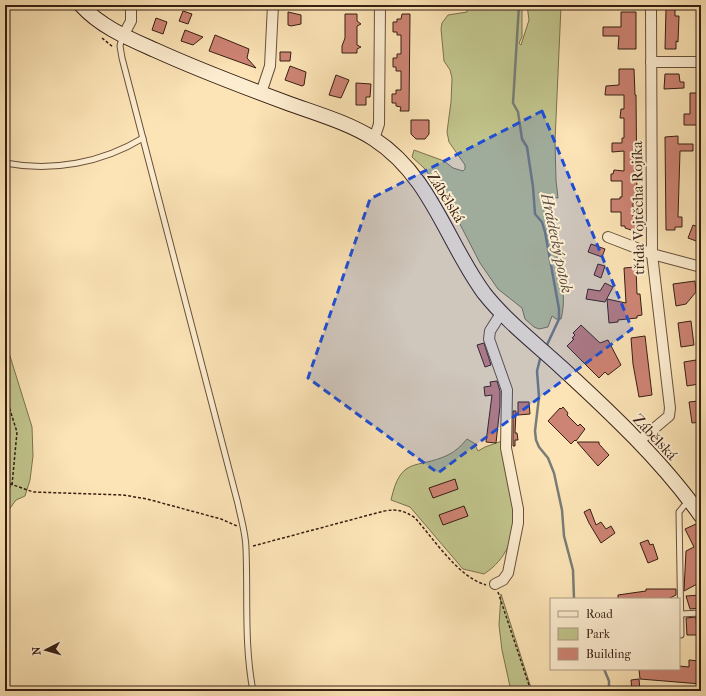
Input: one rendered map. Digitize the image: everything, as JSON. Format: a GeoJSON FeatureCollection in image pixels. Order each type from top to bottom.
{"type":"FeatureCollection","features":[{"type":"Feature","properties":{"kind":"main road","name":"Zábělská"},"geometry":{"type":"LineString","coordinates":[[81,5],[103,25],[123,36],[180,61],[339,122],[374,139],[404,166],[428,195],[466,264],[484,292],[502,312],[594,397],[638,442],[689,499],[701,516]]}},
{"type":"Feature","properties":{"kind":"street"},"geometry":{"type":"LineString","coordinates":[[123,36],[132,21],[131,5]]}},
{"type":"Feature","properties":{"kind":"street"},"geometry":{"type":"LineString","coordinates":[[261,93],[270,66],[273,5]]}},
{"type":"Feature","properties":{"kind":"street"},"geometry":{"type":"LineString","coordinates":[[374,139],[379,124],[380,5]]}},
{"type":"Feature","properties":{"kind":"street","name":"třída Vojtěcha Rojíka"},"geometry":{"type":"LineString","coordinates":[[638,442],[669,416],[670,408],[652,254],[651,5]]}},
{"type":"Feature","properties":{"kind":"street"},"geometry":{"type":"LineString","coordinates":[[651,62],[701,62]]}},
{"type":"Feature","properties":{"kind":"street"},"geometry":{"type":"LineString","coordinates":[[608,237],[652,254],[701,267]]}},
{"type":"Feature","properties":{"kind":"street"},"geometry":{"type":"LineString","coordinates":[[495,584],[503,580],[508,573],[518,523],[516,493],[506,448],[507,390],[489,338],[490,331],[502,312]]}},
{"type":"Feature","properties":{"kind":"lane"},"geometry":{"type":"LineString","coordinates":[[123,36],[120,46],[122,58],[229,468],[243,529],[246,548],[246,627],[248,664],[253,691]]}},
{"type":"Feature","properties":{"kind":"lane"},"geometry":{"type":"LineString","coordinates":[[5,163],[29,168],[75,164],[122,151],[143,138]]}},
{"type":"Feature","properties":{"kind":"lane"},"geometry":{"type":"LineString","coordinates":[[681,635],[680,512],[689,499]]}},
{"type":"Feature","properties":{"kind":"lane"},"geometry":{"type":"LineString","coordinates":[[681,614],[700,613]]}},
{"type":"Feature","properties":{"kind":"path"},"geometry":{"type":"LineString","coordinates":[[5,394],[17,432],[12,485],[5,491]]}},
{"type":"Feature","properties":{"kind":"path"},"geometry":{"type":"LineString","coordinates":[[5,482],[33,492],[123,495],[147,499],[221,519],[243,529]]}},
{"type":"Feature","properties":{"kind":"path"},"geometry":{"type":"LineString","coordinates":[[246,548],[384,511],[399,510],[406,512],[414,518],[462,572],[485,585],[495,584],[531,691]]}},
{"type":"Feature","properties":{"kind":"highlighted area"},"geometry":{"type":"Polygon","coordinates":[[[542,111],[632,329],[438,473],[308,378],[370,199],[542,111]]]}},
{"type":"Feature","properties":{"kind":"green space"},"geometry":{"type":"Polygon","coordinates":[[[468,5],[522,5],[522,37],[519,43],[521,45],[529,20],[527,5],[561,6],[555,141],[558,198],[546,198],[539,192],[557,256],[563,290],[561,319],[556,319],[552,316],[548,327],[539,329],[534,327],[525,319],[522,308],[498,289],[480,263],[447,199],[424,168],[412,157],[414,150],[444,161],[453,168],[463,171],[465,169],[465,165],[449,142],[447,132],[451,102],[452,78],[450,70],[444,61],[441,29],[442,23],[448,15],[467,12],[468,5]]]}},
{"type":"Feature","properties":{"kind":"green space"},"geometry":{"type":"Polygon","coordinates":[[[5,340],[32,427],[33,456],[30,480],[25,496],[16,500],[5,515],[5,340]]]}},
{"type":"Feature","properties":{"kind":"green space"},"geometry":{"type":"Polygon","coordinates":[[[467,439],[474,443],[478,451],[502,441],[513,495],[513,530],[508,547],[499,561],[484,574],[463,569],[410,507],[391,500],[395,486],[405,470],[411,466],[437,459],[454,452],[467,439]]]}},
{"type":"Feature","properties":{"kind":"green space"},"geometry":{"type":"Polygon","coordinates":[[[501,594],[532,691],[511,691],[502,650],[499,625],[501,594]]]}},
{"type":"Feature","properties":{"kind":"building"},"geometry":{"type":"Polygon","coordinates":[[[666,9],[675,9],[675,16],[679,16],[678,42],[676,41],[676,49],[665,49],[666,9]]]}},
{"type":"Feature","properties":{"kind":"building"},"geometry":{"type":"Polygon","coordinates":[[[183,11],[192,14],[188,24],[179,21],[183,11]]]}},
{"type":"Feature","properties":{"kind":"building"},"geometry":{"type":"Polygon","coordinates":[[[288,12],[301,15],[301,24],[291,26],[288,25],[288,12]]]}},
{"type":"Feature","properties":{"kind":"building"},"geometry":{"type":"Polygon","coordinates":[[[621,12],[636,12],[636,49],[618,49],[619,36],[603,36],[603,27],[621,27],[621,12]]]}},
{"type":"Feature","properties":{"kind":"building"},"geometry":{"type":"Polygon","coordinates":[[[345,14],[357,14],[357,21],[361,24],[357,26],[357,45],[361,47],[357,49],[357,53],[342,53],[342,46],[345,38],[345,14]]]}},
{"type":"Feature","properties":{"kind":"building"},"geometry":{"type":"Polygon","coordinates":[[[402,14],[410,14],[409,111],[400,111],[401,107],[396,106],[396,103],[392,103],[392,94],[396,94],[396,90],[401,90],[401,71],[396,71],[396,67],[393,67],[393,58],[397,58],[397,54],[401,54],[401,35],[397,35],[397,32],[393,32],[393,22],[397,22],[397,19],[401,19],[402,14]]]}},
{"type":"Feature","properties":{"kind":"building"},"geometry":{"type":"Polygon","coordinates":[[[156,18],[167,22],[163,34],[152,30],[156,18]]]}},
{"type":"Feature","properties":{"kind":"building"},"geometry":{"type":"Polygon","coordinates":[[[185,30],[203,37],[193,45],[181,41],[185,30]]]}},
{"type":"Feature","properties":{"kind":"building"},"geometry":{"type":"Polygon","coordinates":[[[215,35],[249,49],[247,58],[256,68],[209,51],[215,35]]]}},
{"type":"Feature","properties":{"kind":"building"},"geometry":{"type":"Polygon","coordinates":[[[280,52],[291,52],[290,61],[280,61],[280,52]]]}},
{"type":"Feature","properties":{"kind":"building"},"geometry":{"type":"Polygon","coordinates":[[[290,66],[306,72],[304,85],[302,86],[285,80],[290,66]]]}},
{"type":"Feature","properties":{"kind":"building"},"geometry":{"type":"Polygon","coordinates":[[[619,69],[634,69],[636,95],[637,203],[633,203],[633,217],[636,217],[637,230],[631,230],[625,228],[625,226],[621,226],[621,212],[611,212],[611,199],[620,199],[620,197],[622,197],[622,181],[611,181],[611,174],[613,174],[614,170],[624,171],[624,151],[612,152],[612,143],[622,143],[622,138],[624,138],[624,118],[620,118],[621,109],[624,109],[624,95],[605,95],[606,86],[619,85],[619,69]]]}},
{"type":"Feature","properties":{"kind":"building"},"geometry":{"type":"Polygon","coordinates":[[[665,74],[679,74],[680,82],[684,82],[684,88],[664,89],[665,74]]]}},
{"type":"Feature","properties":{"kind":"building"},"geometry":{"type":"Polygon","coordinates":[[[336,75],[349,80],[341,98],[329,95],[336,75]]]}},
{"type":"Feature","properties":{"kind":"building"},"geometry":{"type":"Polygon","coordinates":[[[356,83],[371,84],[370,97],[366,97],[366,105],[356,105],[356,83]]]}},
{"type":"Feature","properties":{"kind":"building"},"geometry":{"type":"Polygon","coordinates":[[[690,93],[701,93],[700,125],[684,125],[684,114],[690,114],[690,93]]]}},
{"type":"Feature","properties":{"kind":"building"},"geometry":{"type":"Polygon","coordinates":[[[411,120],[429,120],[429,134],[425,139],[416,139],[411,134],[411,120]]]}},
{"type":"Feature","properties":{"kind":"building"},"geometry":{"type":"Polygon","coordinates":[[[678,136],[678,144],[693,144],[693,151],[680,151],[678,217],[682,217],[682,227],[675,227],[675,230],[666,230],[665,137],[678,136]]]}},
{"type":"Feature","properties":{"kind":"building"},"geometry":{"type":"Polygon","coordinates":[[[693,225],[701,228],[699,242],[688,238],[693,225]]]}},
{"type":"Feature","properties":{"kind":"building"},"geometry":{"type":"Polygon","coordinates":[[[591,244],[605,249],[602,257],[588,252],[591,244]]]}},
{"type":"Feature","properties":{"kind":"building"},"geometry":{"type":"Polygon","coordinates":[[[598,264],[605,266],[601,278],[594,275],[598,264]]]}},
{"type":"Feature","properties":{"kind":"building"},"geometry":{"type":"Polygon","coordinates":[[[636,267],[637,294],[640,294],[642,315],[637,316],[637,318],[618,320],[618,322],[609,323],[607,299],[626,303],[624,268],[636,267]]]}},
{"type":"Feature","properties":{"kind":"building"},"geometry":{"type":"Polygon","coordinates":[[[695,281],[696,292],[686,304],[676,306],[673,284],[695,281]]]}},
{"type":"Feature","properties":{"kind":"building"},"geometry":{"type":"Polygon","coordinates":[[[605,283],[613,287],[605,302],[586,299],[588,289],[600,291],[605,283]]]}},
{"type":"Feature","properties":{"kind":"building"},"geometry":{"type":"Polygon","coordinates":[[[691,321],[694,345],[681,347],[678,323],[691,321]]]}},
{"type":"Feature","properties":{"kind":"building"},"geometry":{"type":"Polygon","coordinates":[[[581,325],[600,343],[608,340],[621,365],[608,375],[605,372],[599,378],[567,346],[574,339],[572,338],[575,335],[573,333],[581,325]]]}},
{"type":"Feature","properties":{"kind":"building"},"geometry":{"type":"Polygon","coordinates":[[[645,336],[652,395],[639,397],[633,364],[631,338],[645,336]]]}},
{"type":"Feature","properties":{"kind":"building"},"geometry":{"type":"Polygon","coordinates":[[[484,343],[491,365],[485,367],[477,345],[484,343]]]}},
{"type":"Feature","properties":{"kind":"building"},"geometry":{"type":"Polygon","coordinates":[[[696,360],[699,384],[687,386],[684,362],[696,360]]]}},
{"type":"Feature","properties":{"kind":"building"},"geometry":{"type":"Polygon","coordinates":[[[497,381],[500,391],[500,406],[496,443],[486,442],[492,395],[485,396],[484,387],[491,386],[490,382],[497,381]]]}},
{"type":"Feature","properties":{"kind":"building"},"geometry":{"type":"Polygon","coordinates":[[[698,401],[699,409],[701,409],[701,422],[692,423],[689,402],[698,401]]]}},
{"type":"Feature","properties":{"kind":"building"},"geometry":{"type":"Polygon","coordinates":[[[518,402],[529,402],[530,414],[518,415],[518,402]]]}},
{"type":"Feature","properties":{"kind":"building"},"geometry":{"type":"Polygon","coordinates":[[[563,407],[568,413],[567,415],[578,426],[580,424],[585,429],[576,441],[575,440],[571,444],[548,421],[560,408],[561,409],[563,407]]]}},
{"type":"Feature","properties":{"kind":"building"},"geometry":{"type":"Polygon","coordinates":[[[513,411],[516,411],[515,433],[517,433],[518,440],[515,440],[515,446],[513,446],[513,411]]]}},
{"type":"Feature","properties":{"kind":"building"},"geometry":{"type":"Polygon","coordinates":[[[577,442],[599,442],[599,444],[609,455],[598,466],[577,442]]]}},
{"type":"Feature","properties":{"kind":"building"},"geometry":{"type":"Polygon","coordinates":[[[455,479],[458,489],[433,498],[429,488],[455,479]]]}},
{"type":"Feature","properties":{"kind":"building"},"geometry":{"type":"Polygon","coordinates":[[[464,506],[468,516],[443,525],[439,515],[464,506]]]}},
{"type":"Feature","properties":{"kind":"building"},"geometry":{"type":"Polygon","coordinates":[[[590,509],[596,525],[601,522],[606,529],[611,526],[615,533],[601,543],[584,512],[590,509]]]}},
{"type":"Feature","properties":{"kind":"building"},"geometry":{"type":"Polygon","coordinates":[[[696,524],[701,532],[701,582],[684,591],[686,551],[694,547],[685,529],[696,524]]]}},
{"type":"Feature","properties":{"kind":"building"},"geometry":{"type":"Polygon","coordinates":[[[648,540],[650,545],[653,544],[658,559],[648,563],[640,543],[648,540]]]}},
{"type":"Feature","properties":{"kind":"building"},"geometry":{"type":"Polygon","coordinates":[[[646,589],[676,589],[676,595],[670,598],[618,598],[618,595],[646,591],[646,589]]]}},
{"type":"Feature","properties":{"kind":"building"},"geometry":{"type":"Polygon","coordinates":[[[701,595],[701,608],[690,609],[686,596],[701,595]]]}},
{"type":"Feature","properties":{"kind":"building"},"geometry":{"type":"Polygon","coordinates":[[[696,617],[697,635],[687,635],[686,618],[696,617]]]}},
{"type":"Feature","properties":{"kind":"building"},"geometry":{"type":"Polygon","coordinates":[[[689,660],[699,661],[699,668],[701,668],[701,684],[640,679],[639,670],[680,670],[680,666],[689,667],[689,660]]]}},
{"type":"Feature","properties":{"kind":"building"},"geometry":{"type":"Polygon","coordinates":[[[639,679],[640,690],[632,691],[631,680],[639,679]]]}},
{"type":"Feature","properties":{"kind":"waterway","name":"Hrádecký potok"},"geometry":{"type":"LineString","coordinates":[[519,5],[513,103],[518,112],[522,139],[527,147],[533,187],[535,214],[542,222],[545,232],[559,309],[559,319],[546,347]]}},
{"type":"Feature","properties":{"kind":"waterway","name":"Hrádecký potok"},"geometry":{"type":"LineString","coordinates":[[541,355],[537,371],[539,397],[535,431],[536,440],[539,447],[548,458],[554,473],[562,510],[564,536],[573,570],[574,598]]}},
{"type":"Feature","properties":{"kind":"waterway","name":"Hrádecký potok"},"geometry":{"type":"LineString","coordinates":[[604,670],[609,681],[609,691]]}}]}
